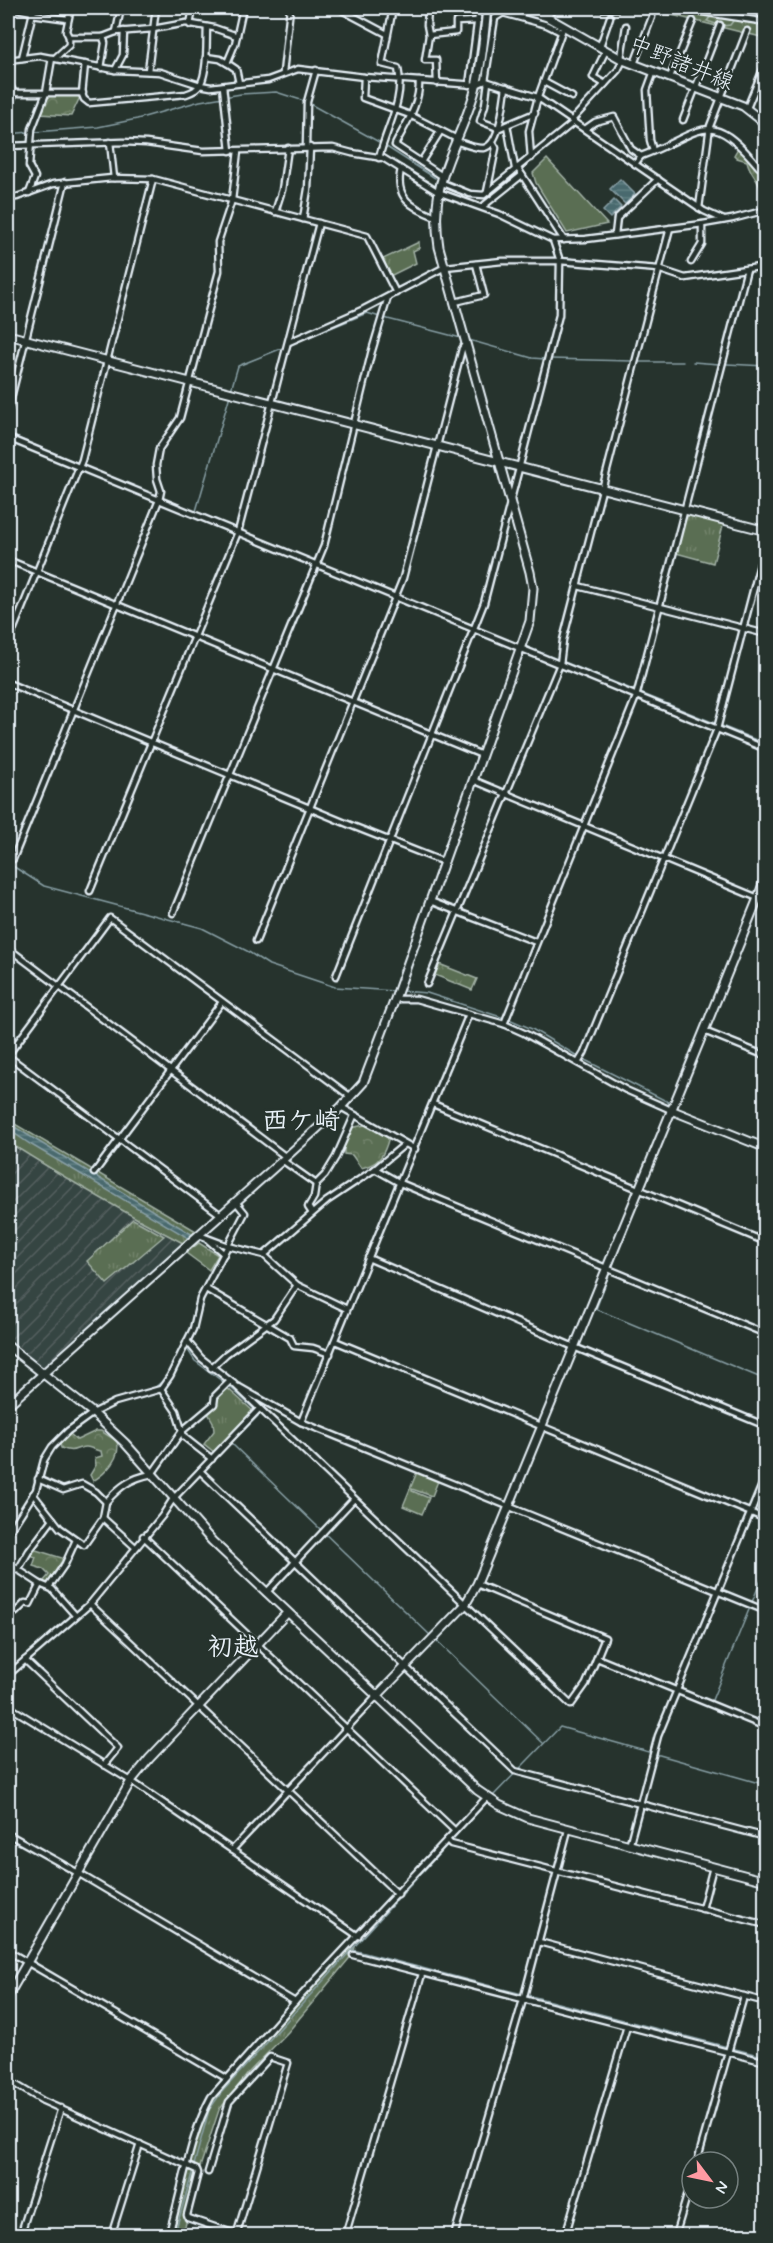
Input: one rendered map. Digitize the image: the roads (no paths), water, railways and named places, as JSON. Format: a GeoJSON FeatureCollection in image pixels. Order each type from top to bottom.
{"type":"FeatureCollection","features":[{"type":"Feature","properties":{"kind":"street"},"geometry":{"type":"LineString","coordinates":[[12,8],[68,19]]}},
{"type":"Feature","properties":{"kind":"street"},"geometry":{"type":"LineString","coordinates":[[28,192],[35,177],[28,166],[34,121],[46,93],[54,58],[69,45],[66,31],[71,8]]}},
{"type":"Feature","properties":{"kind":"street"},"geometry":{"type":"LineString","coordinates":[[116,32],[121,8]]}},
{"type":"Feature","properties":{"kind":"street"},"geometry":{"type":"LineString","coordinates":[[148,71],[156,8]]}},
{"type":"Feature","properties":{"kind":"street"},"geometry":{"type":"LineString","coordinates":[[190,25],[193,8]]}},
{"type":"Feature","properties":{"kind":"street"},"geometry":{"type":"LineString","coordinates":[[227,63],[237,36],[243,8]]}},
{"type":"Feature","properties":{"kind":"street"},"geometry":{"type":"LineString","coordinates":[[282,73],[290,8]]}},
{"type":"Feature","properties":{"kind":"street"},"geometry":{"type":"LineString","coordinates":[[338,8],[387,34]]}},
{"type":"Feature","properties":{"kind":"street"},"geometry":{"type":"LineString","coordinates":[[379,158],[400,94],[398,68],[382,64],[393,8]]}},
{"type":"Feature","properties":{"kind":"street"},"geometry":{"type":"LineString","coordinates":[[8,1405],[189,1243],[201,1236],[221,1215],[341,1107],[367,1075],[521,648],[530,621],[533,588],[501,462],[439,247],[436,217],[441,179],[456,140],[483,49],[487,8]]}},
{"type":"Feature","properties":{"kind":"street","name":"中野諸井線"},"geometry":{"type":"LineString","coordinates":[[517,8],[547,17],[563,29],[622,59],[722,97],[749,110],[765,124]]}},
{"type":"Feature","properties":{"kind":"street"},"geometry":{"type":"LineString","coordinates":[[547,17],[553,9],[648,8],[683,9],[765,22]]}},
{"type":"Feature","properties":{"kind":"street"},"geometry":{"type":"LineString","coordinates":[[428,9],[429,35],[425,60],[436,60],[437,83]]}},
{"type":"Feature","properties":{"kind":"street"},"geometry":{"type":"LineString","coordinates":[[22,57],[33,11]]}},
{"type":"Feature","properties":{"kind":"street"},"geometry":{"type":"LineString","coordinates":[[531,158],[529,131],[535,113],[538,97],[563,29],[503,13],[495,18],[486,82],[486,105],[480,121],[497,128],[535,113]]}},
{"type":"Feature","properties":{"kind":"street"},"geometry":{"type":"LineString","coordinates":[[605,84],[593,77],[610,17]]}},
{"type":"Feature","properties":{"kind":"street"},"geometry":{"type":"LineString","coordinates":[[634,64],[652,17]]}},
{"type":"Feature","properties":{"kind":"street"},"geometry":{"type":"LineString","coordinates":[[429,35],[456,32],[456,22],[478,19],[472,85]]}},
{"type":"Feature","properties":{"kind":"street"},"geometry":{"type":"LineString","coordinates":[[670,77],[693,21]]}},
{"type":"Feature","properties":{"kind":"street"},"geometry":{"type":"LineString","coordinates":[[69,37],[103,37],[116,32],[186,23],[237,36]]}},
{"type":"Feature","properties":{"kind":"street"},"geometry":{"type":"LineString","coordinates":[[683,120],[720,25]]}},
{"type":"Feature","properties":{"kind":"street"},"geometry":{"type":"LineString","coordinates":[[419,81],[419,93],[395,145],[441,179],[470,194],[479,196],[531,158],[573,121],[618,70],[622,59],[626,26]]}},
{"type":"Feature","properties":{"kind":"street"},"geometry":{"type":"LineString","coordinates":[[85,64],[82,93],[84,99],[89,103],[186,94],[200,85],[206,57],[207,27]]}},
{"type":"Feature","properties":{"kind":"street"},"geometry":{"type":"LineString","coordinates":[[692,262],[702,244],[702,210],[710,128],[747,31]]}},
{"type":"Feature","properties":{"kind":"street"},"geometry":{"type":"LineString","coordinates":[[115,70],[123,55],[124,32]]}},
{"type":"Feature","properties":{"kind":"street"},"geometry":{"type":"LineString","coordinates":[[101,68],[105,43],[103,37]]}},
{"type":"Feature","properties":{"kind":"street"},"geometry":{"type":"LineString","coordinates":[[10,104],[14,93],[9,84],[9,60],[22,57],[54,58],[115,70],[160,72],[200,85],[223,86],[268,80],[298,69],[437,83],[472,85],[486,82],[538,97],[702,210],[726,220]]}},
{"type":"Feature","properties":{"kind":"street"},"geometry":{"type":"LineString","coordinates":[[206,57],[220,59],[236,69],[239,83]]}},
{"type":"Feature","properties":{"kind":"street"},"geometry":{"type":"LineString","coordinates":[[765,62],[749,110],[765,115]]}},
{"type":"Feature","properties":{"kind":"street"},"geometry":{"type":"LineString","coordinates":[[303,219],[308,189],[307,102],[316,70]]}},
{"type":"Feature","properties":{"kind":"street"},"geometry":{"type":"LineString","coordinates":[[653,151],[647,114],[647,90],[654,71]]}},
{"type":"Feature","properties":{"kind":"street"},"geometry":{"type":"LineString","coordinates":[[364,77],[363,98],[410,116],[456,140],[479,148],[493,143],[502,117],[506,87]]}},
{"type":"Feature","properties":{"kind":"street"},"geometry":{"type":"LineString","coordinates":[[544,82],[572,97]]}},
{"type":"Feature","properties":{"kind":"street"},"geometry":{"type":"LineString","coordinates":[[223,86],[230,151]]}},
{"type":"Feature","properties":{"kind":"street"},"geometry":{"type":"LineString","coordinates":[[14,93],[82,93]]}},
{"type":"Feature","properties":{"kind":"street"},"geometry":{"type":"LineString","coordinates":[[585,129],[595,122],[614,117],[631,149],[641,156]]}},
{"type":"Feature","properties":{"kind":"street"},"geometry":{"type":"LineString","coordinates":[[507,125],[516,168],[564,240]]}},
{"type":"Feature","properties":{"kind":"street"},"geometry":{"type":"LineString","coordinates":[[635,164],[641,156],[697,131],[715,128],[731,137],[759,167],[765,168]]}},
{"type":"Feature","properties":{"kind":"street"},"geometry":{"type":"LineString","coordinates":[[421,162],[440,132]]}},
{"type":"Feature","properties":{"kind":"street"},"geometry":{"type":"LineString","coordinates":[[110,142],[114,178]]}},
{"type":"Feature","properties":{"kind":"street"},"geometry":{"type":"LineString","coordinates":[[8,146],[110,142],[146,143],[203,151],[333,148],[379,158],[438,192],[499,213],[553,240],[702,224],[765,210]]}},
{"type":"Feature","properties":{"kind":"street"},"geometry":{"type":"LineString","coordinates":[[487,192],[496,148],[493,143]]}},
{"type":"Feature","properties":{"kind":"street"},"geometry":{"type":"LineString","coordinates":[[275,212],[282,190],[288,148]]}},
{"type":"Feature","properties":{"kind":"street"},"geometry":{"type":"LineString","coordinates":[[13,859],[159,500],[161,491],[156,465],[159,449],[180,418],[190,382],[219,271],[220,230],[232,200],[238,151]]}},
{"type":"Feature","properties":{"kind":"street"},"geometry":{"type":"LineString","coordinates":[[401,169],[399,178],[402,195],[414,207],[436,217]]}},
{"type":"Feature","properties":{"kind":"street"},"geometry":{"type":"LineString","coordinates":[[482,207],[522,175]]}},
{"type":"Feature","properties":{"kind":"street"},"geometry":{"type":"LineString","coordinates":[[8,198],[65,182],[114,178],[153,179],[367,236],[396,293]]}},
{"type":"Feature","properties":{"kind":"street"},"geometry":{"type":"LineString","coordinates":[[8,643],[80,468],[153,179]]}},
{"type":"Feature","properties":{"kind":"street"},"geometry":{"type":"LineString","coordinates":[[615,235],[616,218],[658,179]]}},
{"type":"Feature","properties":{"kind":"street"},"geometry":{"type":"LineString","coordinates":[[8,410],[65,182]]}},
{"type":"Feature","properties":{"kind":"street"},"geometry":{"type":"LineString","coordinates":[[90,891],[238,532],[319,223]]}},
{"type":"Feature","properties":{"kind":"street"},"geometry":{"type":"LineString","coordinates":[[427,984],[560,664],[563,640],[670,228]]}},
{"type":"Feature","properties":{"kind":"street"},"geometry":{"type":"LineString","coordinates":[[336,976],[484,603],[559,315],[560,261],[553,240]]}},
{"type":"Feature","properties":{"kind":"street"},"geometry":{"type":"LineString","coordinates":[[289,342],[388,297],[445,267],[502,261],[560,261],[658,269],[685,278],[765,266]]}},
{"type":"Feature","properties":{"kind":"street"},"geometry":{"type":"LineString","coordinates":[[455,302],[484,295],[476,264]]}},
{"type":"Feature","properties":{"kind":"street"},"geometry":{"type":"LineString","coordinates":[[504,1024],[636,697],[747,269]]}},
{"type":"Feature","properties":{"kind":"street"},"geometry":{"type":"LineString","coordinates":[[173,913],[324,546],[371,354],[388,297]]}},
{"type":"Feature","properties":{"kind":"street"},"geometry":{"type":"LineString","coordinates":[[8,335],[765,531]]}},
{"type":"Feature","properties":{"kind":"street"},"geometry":{"type":"LineString","coordinates":[[256,941],[403,578],[462,349],[467,342]]}},
{"type":"Feature","properties":{"kind":"street"},"geometry":{"type":"LineString","coordinates":[[8,438],[765,749]]}},
{"type":"Feature","properties":{"kind":"street"},"geometry":{"type":"LineString","coordinates":[[578,1063],[717,729],[765,541]]}},
{"type":"Feature","properties":{"kind":"street"},"geometry":{"type":"LineString","coordinates":[[8,560],[482,755]]}},
{"type":"Feature","properties":{"kind":"street"},"geometry":{"type":"LineString","coordinates":[[578,585],[765,634]]}},
{"type":"Feature","properties":{"kind":"street"},"geometry":{"type":"LineString","coordinates":[[8,683],[388,841],[444,862]]}},
{"type":"Feature","properties":{"kind":"street"},"geometry":{"type":"LineString","coordinates":[[473,780],[762,900]]}},
{"type":"Feature","properties":{"kind":"street"},"geometry":{"type":"LineString","coordinates":[[232,1850],[465,1605],[477,1584],[671,1110],[762,900],[765,874]]}},
{"type":"Feature","properties":{"kind":"street"},"geometry":{"type":"LineString","coordinates":[[430,901],[536,942]]}},
{"type":"Feature","properties":{"kind":"street"},"geometry":{"type":"LineString","coordinates":[[221,1215],[8,1055],[110,918],[351,1097]]}},
{"type":"Feature","properties":{"kind":"street"},"geometry":{"type":"LineString","coordinates":[[8,948],[172,1069],[316,1184]]}},
{"type":"Feature","properties":{"kind":"street"},"geometry":{"type":"LineString","coordinates":[[395,999],[416,999],[504,1024],[626,1090],[765,1148]]}},
{"type":"Feature","properties":{"kind":"street"},"geometry":{"type":"LineString","coordinates":[[94,1173],[222,1002]]}},
{"type":"Feature","properties":{"kind":"street"},"geometry":{"type":"LineString","coordinates":[[301,1422],[469,1014]]}},
{"type":"Feature","properties":{"kind":"street"},"geometry":{"type":"LineString","coordinates":[[704,1031],[765,1056]]}},
{"type":"Feature","properties":{"kind":"street"},"geometry":{"type":"LineString","coordinates":[[433,1104],[765,1242]]}},
{"type":"Feature","properties":{"kind":"street"},"geometry":{"type":"LineString","coordinates":[[341,1107],[415,1149]]}},
{"type":"Feature","properties":{"kind":"street"},"geometry":{"type":"LineString","coordinates":[[312,1213],[308,1207],[314,1197],[316,1184],[325,1175],[336,1157],[354,1116]]}},
{"type":"Feature","properties":{"kind":"street"},"geometry":{"type":"LineString","coordinates":[[264,1255],[327,1201],[375,1169],[405,1144]]}},
{"type":"Feature","properties":{"kind":"street"},"geometry":{"type":"LineString","coordinates":[[375,1169],[400,1182],[765,1334]]}},
{"type":"Feature","properties":{"kind":"street"},"geometry":{"type":"LineString","coordinates":[[8,1534],[33,1494],[44,1460],[52,1447],[68,1431],[93,1413],[115,1402],[161,1389],[170,1376],[193,1329],[200,1299],[245,1213],[236,1202]]}},
{"type":"Feature","properties":{"kind":"street"},"geometry":{"type":"LineString","coordinates":[[201,1236],[264,1255],[297,1285],[347,1310]]}},
{"type":"Feature","properties":{"kind":"street"},"geometry":{"type":"LineString","coordinates":[[201,1236],[224,1254]]}},
{"type":"Feature","properties":{"kind":"street"},"geometry":{"type":"LineString","coordinates":[[368,1258],[765,1426]]}},
{"type":"Feature","properties":{"kind":"street"},"geometry":{"type":"LineString","coordinates":[[211,1368],[225,1354],[274,1319],[297,1285]]}},
{"type":"Feature","properties":{"kind":"street"},"geometry":{"type":"LineString","coordinates":[[206,1289],[290,1338],[294,1346],[313,1348],[330,1354]]}},
{"type":"Feature","properties":{"kind":"street"},"geometry":{"type":"LineString","coordinates":[[188,1341],[211,1368],[301,1422],[765,1611]]}},
{"type":"Feature","properties":{"kind":"street"},"geometry":{"type":"LineString","coordinates":[[335,1341],[765,1519]]}},
{"type":"Feature","properties":{"kind":"street"},"geometry":{"type":"LineString","coordinates":[[8,1346],[93,1413],[125,1443],[212,1541],[466,1781],[487,1797],[528,1818],[765,1881]]}},
{"type":"Feature","properties":{"kind":"street"},"geometry":{"type":"LineString","coordinates":[[231,1382],[571,1705],[586,1684],[605,1638],[477,1584]]}},
{"type":"Feature","properties":{"kind":"street"},"geometry":{"type":"LineString","coordinates":[[33,1494],[60,1528],[84,1545],[103,1518],[106,1502],[118,1488],[130,1479],[152,1474],[182,1431],[214,1404],[215,1396],[231,1382]]}},
{"type":"Feature","properties":{"kind":"street"},"geometry":{"type":"LineString","coordinates":[[161,1389],[176,1411],[184,1437],[212,1459]]}},
{"type":"Feature","properties":{"kind":"street"},"geometry":{"type":"LineString","coordinates":[[8,1673],[90,1604],[173,1499],[259,1409]]}},
{"type":"Feature","properties":{"kind":"street"},"geometry":{"type":"LineString","coordinates":[[200,1471],[515,1771],[765,1837]]}},
{"type":"Feature","properties":{"kind":"street"},"geometry":{"type":"LineString","coordinates":[[629,1846],[658,1736],[765,1475]]}},
{"type":"Feature","properties":{"kind":"street"},"geometry":{"type":"LineString","coordinates":[[38,1479],[63,1490],[82,1484],[96,1492],[106,1502]]}},
{"type":"Feature","properties":{"kind":"street"},"geometry":{"type":"LineString","coordinates":[[266,1593],[353,1500]]}},
{"type":"Feature","properties":{"kind":"street"},"geometry":{"type":"LineString","coordinates":[[103,1518],[135,1548]]}},
{"type":"Feature","properties":{"kind":"street"},"geometry":{"type":"LineString","coordinates":[[18,1570],[53,1519]]}},
{"type":"Feature","properties":{"kind":"street"},"geometry":{"type":"LineString","coordinates":[[143,1536],[455,1831]]}},
{"type":"Feature","properties":{"kind":"street"},"geometry":{"type":"LineString","coordinates":[[49,1587],[65,1564],[75,1540]]}},
{"type":"Feature","properties":{"kind":"street"},"geometry":{"type":"LineString","coordinates":[[8,1563],[40,1584],[52,1589],[75,1615]]}},
{"type":"Feature","properties":{"kind":"street"},"geometry":{"type":"LineString","coordinates":[[8,1607],[16,1612],[25,1604],[30,1604],[40,1584]]}},
{"type":"Feature","properties":{"kind":"street"},"geometry":{"type":"LineString","coordinates":[[90,1604],[398,1894]]}},
{"type":"Feature","properties":{"kind":"street"},"geometry":{"type":"LineString","coordinates":[[8,1996],[131,1781],[287,1613]]}},
{"type":"Feature","properties":{"kind":"street"},"geometry":{"type":"LineString","coordinates":[[597,1658],[765,1727]]}},
{"type":"Feature","properties":{"kind":"street"},"geometry":{"type":"LineString","coordinates":[[25,1660],[118,1748],[104,1765]]}},
{"type":"Feature","properties":{"kind":"street"},"geometry":{"type":"LineString","coordinates":[[8,1706],[131,1781],[358,1936]]}},
{"type":"Feature","properties":{"kind":"street"},"geometry":{"type":"LineString","coordinates":[[168,2235],[204,2109],[211,2097],[226,2078],[487,1797]]}},
{"type":"Feature","properties":{"kind":"street"},"geometry":{"type":"LineString","coordinates":[[454,2235],[523,2000],[568,1830]]}},
{"type":"Feature","properties":{"kind":"street"},"geometry":{"type":"LineString","coordinates":[[8,1834],[296,2002]]}},
{"type":"Feature","properties":{"kind":"street"},"geometry":{"type":"LineString","coordinates":[[447,1840],[452,1844],[765,1925]]}},
{"type":"Feature","properties":{"kind":"street"},"geometry":{"type":"LineString","coordinates":[[702,1909],[713,1867]]}},
{"type":"Feature","properties":{"kind":"street"},"geometry":{"type":"LineString","coordinates":[[539,1942],[765,2002]]}},
{"type":"Feature","properties":{"kind":"street"},"geometry":{"type":"LineString","coordinates":[[8,1951],[226,2078]]}},
{"type":"Feature","properties":{"kind":"street"},"geometry":{"type":"LineString","coordinates":[[353,1955],[765,2062]]}},
{"type":"Feature","properties":{"kind":"street"},"geometry":{"type":"LineString","coordinates":[[345,2235],[422,1974]]}},
{"type":"Feature","properties":{"kind":"street"},"geometry":{"type":"LineString","coordinates":[[701,2150],[744,1996]]}},
{"type":"Feature","properties":{"kind":"street"},"geometry":{"type":"LineString","coordinates":[[565,2235],[627,2026]]}},
{"type":"Feature","properties":{"kind":"street"},"geometry":{"type":"LineString","coordinates":[[8,2080],[61,2108],[197,2170],[187,2215],[190,2220],[238,2235],[288,2063],[270,2057],[232,2097],[208,2172]]}},
{"type":"Feature","properties":{"kind":"street"},"geometry":{"type":"LineString","coordinates":[[20,2235],[61,2108]]}},
{"type":"Feature","properties":{"kind":"street"},"geometry":{"type":"LineString","coordinates":[[111,2235],[140,2144]]}},
{"type":"Feature","properties":{"kind":"street"},"geometry":{"type":"LineString","coordinates":[[178,2205],[188,2208]]}},
{"type":"Feature","properties":{"kind":"street"},"geometry":{"type":"LineString","coordinates":[[675,2235],[683,2210]]}},
{"type":"Feature","properties":{"kind":"water"},"geometry":{"type":"Polygon","coordinates":[[[620,179],[635,194],[625,204],[610,189],[620,179]]]}},
{"type":"Feature","properties":{"kind":"water"},"geometry":{"type":"Polygon","coordinates":[[[614,200],[621,207],[610,218],[603,211],[614,200]]]}},
{"type":"Feature","properties":{"kind":"water"},"geometry":{"type":"Polygon","coordinates":[[[8,1123],[193,1235],[188,1238],[30,1144],[8,1129],[8,1123]]]}},
{"type":"Feature","properties":{"kind":"waterway"},"geometry":{"type":"LineString","coordinates":[[35,132],[98,127],[137,119],[200,101],[241,94],[276,92],[304,101]]}},
{"type":"Feature","properties":{"kind":"waterway"},"geometry":{"type":"LineString","coordinates":[[310,104],[379,142]]}},
{"type":"Feature","properties":{"kind":"waterway"},"geometry":{"type":"LineString","coordinates":[[8,134],[30,132]]}},
{"type":"Feature","properties":{"kind":"waterway"},"geometry":{"type":"LineString","coordinates":[[385,146],[435,178]]}},
{"type":"Feature","properties":{"kind":"waterway"},"geometry":{"type":"LineString","coordinates":[[289,345],[367,313],[380,317]]}},
{"type":"Feature","properties":{"kind":"waterway"},"geometry":{"type":"LineString","coordinates":[[384,318],[461,338]]}},
{"type":"Feature","properties":{"kind":"waterway"},"geometry":{"type":"LineString","coordinates":[[469,340],[532,358],[545,359]]}},
{"type":"Feature","properties":{"kind":"waterway"},"geometry":{"type":"LineString","coordinates":[[231,390],[238,366],[285,347]]}},
{"type":"Feature","properties":{"kind":"waterway"},"geometry":{"type":"LineString","coordinates":[[550,359],[632,361]]}},
{"type":"Feature","properties":{"kind":"waterway"},"geometry":{"type":"LineString","coordinates":[[637,362],[683,362]]}},
{"type":"Feature","properties":{"kind":"waterway"},"geometry":{"type":"LineString","coordinates":[[693,362],[719,364]]}},
{"type":"Feature","properties":{"kind":"waterway"},"geometry":{"type":"LineString","coordinates":[[727,364],[766,366]]}},
{"type":"Feature","properties":{"kind":"waterway"},"geometry":{"type":"LineString","coordinates":[[196,511],[230,395]]}},
{"type":"Feature","properties":{"kind":"waterway"},"geometry":{"type":"LineString","coordinates":[[8,434],[237,529]]}},
{"type":"Feature","properties":{"kind":"waterway"},"geometry":{"type":"LineString","coordinates":[[241,531],[314,561]]}},
{"type":"Feature","properties":{"kind":"waterway"},"geometry":{"type":"LineString","coordinates":[[427,608],[473,625]]}},
{"type":"Feature","properties":{"kind":"waterway"},"geometry":{"type":"LineString","coordinates":[[477,627],[520,645]]}},
{"type":"Feature","properties":{"kind":"waterway"},"geometry":{"type":"LineString","coordinates":[[525,646],[766,744]]}},
{"type":"Feature","properties":{"kind":"waterway"},"geometry":{"type":"LineString","coordinates":[[756,894],[766,860]]}},
{"type":"Feature","properties":{"kind":"waterway"},"geometry":{"type":"LineString","coordinates":[[8,863],[44,886],[202,928],[269,965],[335,987],[394,991]]}},
{"type":"Feature","properties":{"kind":"waterway"},"geometry":{"type":"LineString","coordinates":[[758,902],[766,905]]}},
{"type":"Feature","properties":{"kind":"waterway"},"geometry":{"type":"LineString","coordinates":[[402,991],[427,993],[504,1018]]}},
{"type":"Feature","properties":{"kind":"waterway"},"geometry":{"type":"LineString","coordinates":[[509,1019],[532,1029],[579,1057]]}},
{"type":"Feature","properties":{"kind":"waterway"},"geometry":{"type":"LineString","coordinates":[[583,1059],[672,1104]]}},
{"type":"Feature","properties":{"kind":"waterway"},"geometry":{"type":"LineString","coordinates":[[612,1267],[669,1124]]}},
{"type":"Feature","properties":{"kind":"waterway"},"geometry":{"type":"LineString","coordinates":[[199,1239],[215,1249]]}},
{"type":"Feature","properties":{"kind":"waterway"},"geometry":{"type":"LineString","coordinates":[[610,1272],[596,1309],[766,1380]]}},
{"type":"Feature","properties":{"kind":"waterway"},"geometry":{"type":"LineString","coordinates":[[178,1354],[189,1331]]}},
{"type":"Feature","properties":{"kind":"waterway"},"geometry":{"type":"LineString","coordinates":[[186,1347],[195,1361],[230,1387],[255,1410]]}},
{"type":"Feature","properties":{"kind":"waterway"},"geometry":{"type":"LineString","coordinates":[[153,1389],[165,1379]]}},
{"type":"Feature","properties":{"kind":"waterway"},"geometry":{"type":"LineString","coordinates":[[33,1490],[40,1465],[51,1444],[67,1427],[89,1412]]}},
{"type":"Feature","properties":{"kind":"waterway"},"geometry":{"type":"LineString","coordinates":[[258,1413],[260,1414],[231,1443],[432,1637]]}},
{"type":"Feature","properties":{"kind":"waterway"},"geometry":{"type":"LineString","coordinates":[[8,1530],[16,1517]]}},
{"type":"Feature","properties":{"kind":"waterway"},"geometry":{"type":"LineString","coordinates":[[712,1700],[766,1568]]}},
{"type":"Feature","properties":{"kind":"waterway"},"geometry":{"type":"LineString","coordinates":[[436,1640],[543,1743]]}},
{"type":"Feature","properties":{"kind":"waterway"},"geometry":{"type":"LineString","coordinates":[[492,1797],[560,1727],[766,1785]]}},
{"type":"Feature","properties":{"kind":"waterway"},"geometry":{"type":"LineString","coordinates":[[451,1841],[489,1800]]}},
{"type":"Feature","properties":{"kind":"waterway"},"geometry":{"type":"LineString","coordinates":[[194,2165],[209,2110],[221,2093],[448,1844]]}},
{"type":"Feature","properties":{"kind":"waterway"},"geometry":{"type":"LineString","coordinates":[[353,1950],[522,1994]]}},
{"type":"Feature","properties":{"kind":"waterway"},"geometry":{"type":"LineString","coordinates":[[527,1995],[766,2057]]}},
{"type":"Feature","properties":{"kind":"waterway"},"geometry":{"type":"LineString","coordinates":[[174,2236],[193,2170]]}},
{"type":"Feature","properties":{"kind":"waterway"},"geometry":{"type":"LineString","coordinates":[[229,2230],[249,2236]]}},
{"type":"Feature","properties":{"kind":"district","name":"西ケ崎"},"geometry":{"type":"Point","coordinates":[301,1120]}},
{"type":"Feature","properties":{"kind":"district","name":"初越"},"geometry":{"type":"Point","coordinates":[233,1646]}}]}
